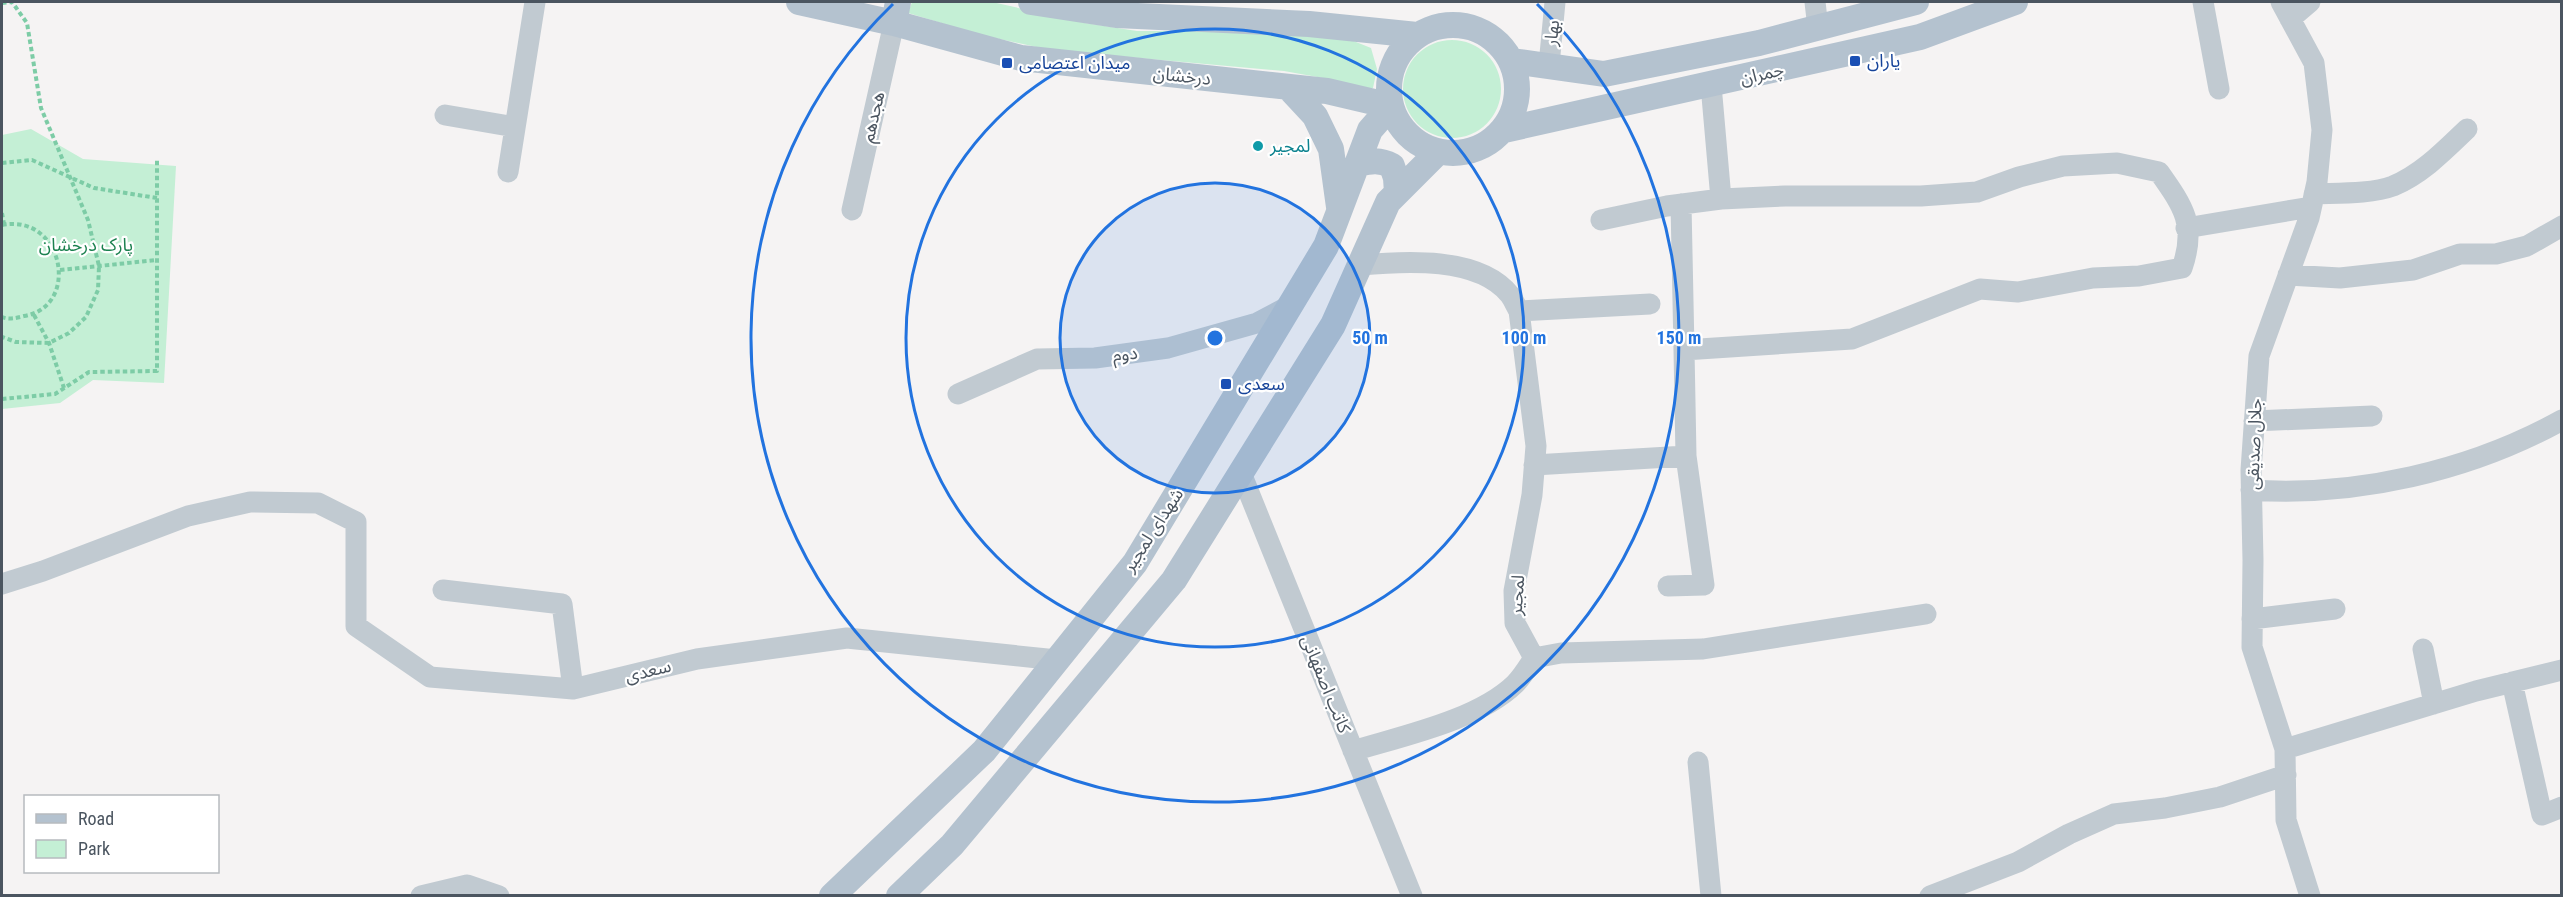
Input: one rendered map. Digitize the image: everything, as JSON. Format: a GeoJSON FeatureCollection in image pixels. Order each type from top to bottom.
{"type":"FeatureCollection","features":[{"type":"Feature","properties":{"kind":"main road","name":"درخشان"},"geometry":{"type":"LineString","coordinates":[[799,2],[896,12],[1021,58],[1327,91],[1391,106]]}},
{"type":"Feature","properties":{"kind":"main road"},"geometry":{"type":"LineString","coordinates":[[1031,2],[1131,9],[1225,11],[1309,24],[1417,35]]}},
{"type":"Feature","properties":{"kind":"main road","name":"چمران"},"geometry":{"type":"LineString","coordinates":[[1512,61],[1604,74],[1759,43],[1916,2]]}},
{"type":"Feature","properties":{"kind":"main road","name":"چمران"},"geometry":{"type":"LineString","coordinates":[[1504,130],[1920,37],[2015,2]]}},
{"type":"Feature","properties":{"kind":"main road"},"geometry":{"type":"LineString","coordinates":[[1459,25],[1480,30],[1498,43],[1512,61],[1517,78],[1518,96],[1514,114],[1504,130],[1491,142],[1474,151],[1456,154],[1438,152],[1422,146],[1408,136],[1397,122],[1391,106],[1388,86],[1392,67],[1402,49],[1417,35],[1437,27],[1459,25]]}},
{"type":"Feature","properties":{"kind":"main road"},"geometry":{"type":"LineString","coordinates":[[1288,87],[1315,116],[1330,149],[1340,211]]}},
{"type":"Feature","properties":{"kind":"main road","name":"شهدای لمجیر"},"geometry":{"type":"LineString","coordinates":[[832,896],[984,751],[1135,563],[1326,246],[1370,130],[1391,106]]}},
{"type":"Feature","properties":{"kind":"main road"},"geometry":{"type":"LineString","coordinates":[[899,896],[952,845],[1174,580],[1333,325],[1388,202],[1438,152]]}},
{"type":"Feature","properties":{"kind":"main road"},"geometry":{"type":"LineString","coordinates":[[1357,164],[1374,160],[1383,161],[1392,166],[1397,193]]}},
{"type":"Feature","properties":{"kind":"street"},"geometry":{"type":"LineString","coordinates":[[508,172],[535,2]]}},
{"type":"Feature","properties":{"kind":"street","name":"بهار"},"geometry":{"type":"LineString","coordinates":[[1549,65],[1555,2]]}},
{"type":"Feature","properties":{"kind":"street"},"geometry":{"type":"LineString","coordinates":[[1815,2],[1818,28]]}},
{"type":"Feature","properties":{"kind":"street"},"geometry":{"type":"LineString","coordinates":[[2203,2],[2219,89]]}},
{"type":"Feature","properties":{"kind":"street"},"geometry":{"type":"LineString","coordinates":[[2286,10],[2310,2]]}},
{"type":"Feature","properties":{"kind":"street","name":"جلال صدیقی"},"geometry":{"type":"LineString","coordinates":[[2286,10],[2314,63],[2322,130],[2313,200],[2259,356],[2251,490],[2252,647],[2285,748],[2286,820],[2310,896]]}},
{"type":"Feature","properties":{"kind":"street","name":"هجدهم"},"geometry":{"type":"LineString","coordinates":[[852,210],[896,12]]}},
{"type":"Feature","properties":{"kind":"street"},"geometry":{"type":"LineString","coordinates":[[1711,85],[1721,199]]}},
{"type":"Feature","properties":{"kind":"street"},"geometry":{"type":"LineString","coordinates":[[445,115],[515,127]]}},
{"type":"Feature","properties":{"kind":"street"},"geometry":{"type":"LineString","coordinates":[[2186,228],[2313,200],[2392,186],[2427,165],[2467,129]]}},
{"type":"Feature","properties":{"kind":"street"},"geometry":{"type":"LineString","coordinates":[[1601,220],[1681,204],[1721,199],[1785,196],[1921,196],[1977,192],[2019,177],[2063,166],[2117,163],[2159,172],[2183,205],[2189,247],[2182,268],[2139,276],[2094,278],[2018,292],[1980,289],[1852,339],[1684,350]]}},
{"type":"Feature","properties":{"kind":"street"},"geometry":{"type":"LineString","coordinates":[[1668,586],[1704,585],[1686,456],[1681,204]]}},
{"type":"Feature","properties":{"kind":"street"},"geometry":{"type":"LineString","coordinates":[[2288,275],[2340,278],[2413,270],[2460,254],[2496,254],[2528,246],[2562,226]]}},
{"type":"Feature","properties":{"kind":"street","name":"لمجیر"},"geometry":{"type":"LineString","coordinates":[[1360,265],[1440,264],[1464,269],[1488,277],[1510,294],[1519,311],[1536,446],[1532,495],[1514,591],[1515,623],[1534,658]]}},
{"type":"Feature","properties":{"kind":"street"},"geometry":{"type":"LineString","coordinates":[[1519,311],[1650,304]]}},
{"type":"Feature","properties":{"kind":"street","name":"دوم"},"geometry":{"type":"LineString","coordinates":[[958,394],[1037,359],[1095,358],[1168,348],[1257,323],[1291,305]]}},
{"type":"Feature","properties":{"kind":"street"},"geometry":{"type":"LineString","coordinates":[[2254,421],[2372,416]]}},
{"type":"Feature","properties":{"kind":"street"},"geometry":{"type":"LineString","coordinates":[[2251,490],[2294,493],[2424,475],[2488,454],[2562,420]]}},
{"type":"Feature","properties":{"kind":"street"},"geometry":{"type":"LineString","coordinates":[[1534,465],[1686,456]]}},
{"type":"Feature","properties":{"kind":"street","name":"کاتب اصفهانی"},"geometry":{"type":"LineString","coordinates":[[1241,473],[1412,896]]}},
{"type":"Feature","properties":{"kind":"street","name":"سعدی"},"geometry":{"type":"LineString","coordinates":[[2,584],[189,516],[250,502],[318,503],[356,522],[356,626],[430,676],[573,689],[697,659],[847,638],[1057,660]]}},
{"type":"Feature","properties":{"kind":"street"},"geometry":{"type":"LineString","coordinates":[[444,590],[562,604],[573,689]]}},
{"type":"Feature","properties":{"kind":"street"},"geometry":{"type":"LineString","coordinates":[[2252,619],[2335,609]]}},
{"type":"Feature","properties":{"kind":"street"},"geometry":{"type":"LineString","coordinates":[[1353,751],[1436,725],[1488,705],[1516,684],[1534,658],[1561,652],[1703,649],[1926,614]]}},
{"type":"Feature","properties":{"kind":"street"},"geometry":{"type":"LineString","coordinates":[[2422,650],[2434,704]]}},
{"type":"Feature","properties":{"kind":"street"},"geometry":{"type":"LineString","coordinates":[[2285,748],[2512,682],[2562,670]]}},
{"type":"Feature","properties":{"kind":"street"},"geometry":{"type":"LineString","coordinates":[[2512,682],[2542,815],[2562,807]]}},
{"type":"Feature","properties":{"kind":"street"},"geometry":{"type":"LineString","coordinates":[[1698,762],[1711,896]]}},
{"type":"Feature","properties":{"kind":"street"},"geometry":{"type":"LineString","coordinates":[[1930,896],[2018,862],[2068,834],[2114,814],[2166,808],[2220,797],[2286,775]]}},
{"type":"Feature","properties":{"kind":"street"},"geometry":{"type":"LineString","coordinates":[[421,896],[467,885],[499,896]]}},
{"type":"Feature","properties":{"kind":"path"},"geometry":{"type":"LineString","coordinates":[[2,3],[12,2],[27,22],[41,108],[67,175],[88,220],[99,266],[98,290],[86,317],[69,333],[49,343],[16,342],[2,337]]}},
{"type":"Feature","properties":{"kind":"path"},"geometry":{"type":"LineString","coordinates":[[2,399],[54,394],[89,372],[158,371],[157,158]]}},
{"type":"Feature","properties":{"kind":"path"},"geometry":{"type":"LineString","coordinates":[[2,163],[32,159],[94,188],[157,198]]}},
{"type":"Feature","properties":{"kind":"path"},"geometry":{"type":"LineString","coordinates":[[2,213],[3,225],[31,227],[52,244],[60,270],[54,296],[34,315],[7,319],[2,317]]}},
{"type":"Feature","properties":{"kind":"path"},"geometry":{"type":"LineString","coordinates":[[60,270],[157,260]]}},
{"type":"Feature","properties":{"kind":"path"},"geometry":{"type":"LineString","coordinates":[[34,315],[49,343],[64,388]]}},
{"type":"Feature","properties":{"kind":"green space"},"geometry":{"type":"Polygon","coordinates":[[[912,2],[992,2],[1085,23],[1137,31],[1241,31],[1346,38],[1371,48],[1377,69],[1373,88],[1354,88],[1334,80],[1284,71],[1050,50],[981,35],[908,13],[912,2]]]}},
{"type":"Feature","properties":{"kind":"green space"},"geometry":{"type":"Polygon","coordinates":[[[1452,40],[1471,44],[1486,55],[1497,70],[1501,89],[1497,108],[1486,123],[1471,134],[1452,138],[1433,134],[1418,123],[1407,108],[1403,89],[1407,70],[1418,55],[1433,44],[1452,40]]]}},
{"type":"Feature","properties":{"kind":"green space","name":"پارک درخشان"},"geometry":{"type":"Polygon","coordinates":[[[31,129],[83,159],[176,166],[164,383],[93,380],[60,403],[2,409],[2,135],[31,129]]]}},
{"type":"Feature","properties":{"kind":"place","name":"یاران"},"geometry":{"type":"Point","coordinates":[1855,61]}},
{"type":"Feature","properties":{"kind":"place","name":"میدان اعتصامی"},"geometry":{"type":"Point","coordinates":[1007,63]}},
{"type":"Feature","properties":{"kind":"place","name":"لمجیر"},"geometry":{"type":"Point","coordinates":[1258,146]}},
{"type":"Feature","properties":{"kind":"place","name":"سعدی"},"geometry":{"type":"Point","coordinates":[1226,384]}}]}
